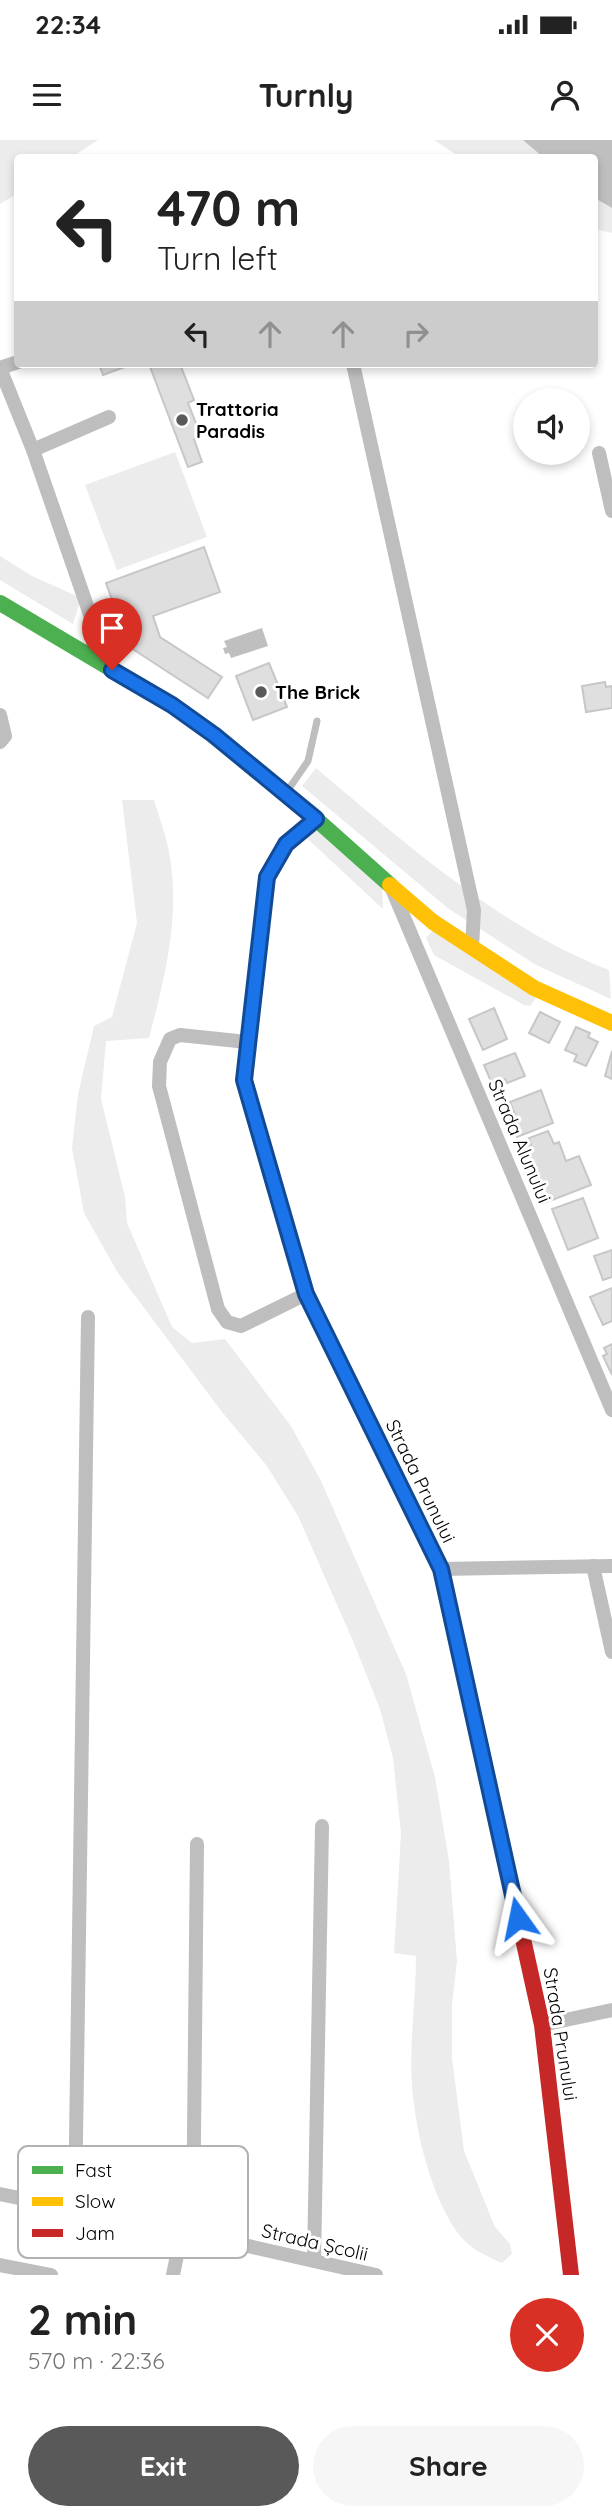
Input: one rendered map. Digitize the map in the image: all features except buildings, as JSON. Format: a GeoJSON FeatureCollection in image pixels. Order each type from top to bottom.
{"type":"FeatureCollection","features":[{"type":"Feature","properties":{"kind":"street"},"geometry":{"type":"LineString","coordinates":[[0,368],[33,450],[95,629],[92,658]]}},
{"type":"Feature","properties":{"kind":"street"},"geometry":{"type":"LineString","coordinates":[[354,368],[474,910],[472,947]]}},
{"type":"Feature","properties":{"kind":"street"},"geometry":{"type":"LineString","coordinates":[[33,450],[109,417]]}},
{"type":"Feature","properties":{"kind":"street"},"geometry":{"type":"LineString","coordinates":[[599,453],[612,511]]}},
{"type":"Feature","properties":{"kind":"street"},"geometry":{"type":"LineString","coordinates":[[0,603],[172,705],[214,735],[316,819],[433,922],[534,988],[612,1023]]}},
{"type":"Feature","properties":{"kind":"street"},"geometry":{"type":"LineString","coordinates":[[0,715],[5,736],[0,742]]}},
{"type":"Feature","properties":{"kind":"street","name":"Strada Prunului"},"geometry":{"type":"LineString","coordinates":[[316,819],[286,844],[267,877],[244,1080],[306,1294],[441,1569],[542,2025],[571,2275]]}},
{"type":"Feature","properties":{"kind":"street","name":"Strada Alunului"},"geometry":{"type":"LineString","coordinates":[[391,887],[612,1410]]}},
{"type":"Feature","properties":{"kind":"street"},"geometry":{"type":"LineString","coordinates":[[247,1042],[180,1035],[170,1039],[160,1062],[159,1086],[218,1308],[227,1322],[242,1326],[306,1294]]}},
{"type":"Feature","properties":{"kind":"street"},"geometry":{"type":"LineString","coordinates":[[76,2146],[88,1318]]}},
{"type":"Feature","properties":{"kind":"street"},"geometry":{"type":"LineString","coordinates":[[593,1566],[612,1652]]}},
{"type":"Feature","properties":{"kind":"street"},"geometry":{"type":"LineString","coordinates":[[441,1569],[612,1566]]}},
{"type":"Feature","properties":{"kind":"street"},"geometry":{"type":"LineString","coordinates":[[314,2261],[322,1826]]}},
{"type":"Feature","properties":{"kind":"street"},"geometry":{"type":"LineString","coordinates":[[189,2146],[197,1844]]}},
{"type":"Feature","properties":{"kind":"street"},"geometry":{"type":"LineString","coordinates":[[542,2025],[612,2010]]}},
{"type":"Feature","properties":{"kind":"street","name":"Strada Școlii"},"geometry":{"type":"LineString","coordinates":[[0,2194],[18,2198]]}},
{"type":"Feature","properties":{"kind":"street","name":"Strada Școlii"},"geometry":{"type":"LineString","coordinates":[[248,2246],[376,2275]]}},
{"type":"Feature","properties":{"kind":"street"},"geometry":{"type":"LineString","coordinates":[[173,2275],[179,2258]]}},
{"type":"Feature","properties":{"kind":"street"},"geometry":{"type":"LineString","coordinates":[[0,2265],[51,2275]]}},
{"type":"Feature","properties":{"kind":"lane"},"geometry":{"type":"LineString","coordinates":[[285,794],[308,761],[317,721]]}},
{"type":"Feature","properties":{"kind":"shaded area"},"geometry":{"type":"Polygon","coordinates":[[[0,140],[98,140],[77,154],[14,154],[14,196],[0,204],[0,140]]]}},
{"type":"Feature","properties":{"kind":"shaded area"},"geometry":{"type":"Polygon","coordinates":[[[434,140],[612,140],[612,233],[598,230],[598,154],[455,154],[434,140]]]}},
{"type":"Feature","properties":{"kind":"shaded area"},"geometry":{"type":"Polygon","coordinates":[[[523,140],[612,140],[612,208],[598,200],[598,154],[539,154],[523,140]]]}},
{"type":"Feature","properties":{"kind":"shaded area"},"geometry":{"type":"Polygon","coordinates":[[[175,452],[207,537],[117,570],[85,485],[175,452]]]}},
{"type":"Feature","properties":{"kind":"shaded area"},"geometry":{"type":"Polygon","coordinates":[[[0,556],[30,575],[81,598],[73,624],[0,580],[0,556]]]}},
{"type":"Feature","properties":{"kind":"shaded area"},"geometry":{"type":"Polygon","coordinates":[[[262,628],[268,646],[231,658],[229,653],[225,654],[223,648],[227,647],[224,641],[262,628]]]}},
{"type":"Feature","properties":{"kind":"shaded area"},"geometry":{"type":"Polygon","coordinates":[[[316,768],[419,854],[492,907],[569,952],[609,970],[611,999],[536,965],[449,909],[302,786],[316,768]]]}},
{"type":"Feature","properties":{"kind":"shaded area"},"geometry":{"type":"Polygon","coordinates":[[[122,800],[154,800],[169,852],[173,899],[170,946],[149,1038],[106,1041],[101,1099],[125,1197],[127,1223],[172,1327],[192,1343],[225,1339],[291,1426],[321,1481],[406,1674],[435,1777],[449,1861],[457,1961],[452,2005],[452,2058],[464,2151],[495,2227],[510,2244],[512,2254],[502,2263],[461,2237],[442,2205],[421,2144],[411,2069],[416,1956],[394,1953],[401,1833],[393,1758],[380,1709],[353,1641],[298,1516],[267,1466],[222,1412],[118,1273],[84,1213],[72,1148],[78,1094],[94,1026],[112,1017],[137,923],[122,800]]]}},
{"type":"Feature","properties":{"kind":"shaded area"},"geometry":{"type":"Polygon","coordinates":[[[306,810],[382,883],[383,909],[295,827],[306,810]]]}},
{"type":"Feature","properties":{"kind":"shaded area"},"geometry":{"type":"Polygon","coordinates":[[[434,929],[536,998],[530,1006],[524,1005],[434,955],[426,938],[434,929]]]}},
{"type":"Feature","properties":{"kind":"traffic: fast"},"geometry":{"type":"LineString","coordinates":[[0,603],[172,705],[214,735],[316,819],[390,885]]}},
{"type":"Feature","properties":{"kind":"traffic: fast"},"geometry":{"type":"LineString","coordinates":[[281,1209],[306,1294],[441,1569],[458,1644]]}},
{"type":"Feature","properties":{"kind":"traffic: slow"},"geometry":{"type":"LineString","coordinates":[[390,885],[433,922],[534,988],[612,1023]]}},
{"type":"Feature","properties":{"kind":"traffic: jam"},"geometry":{"type":"LineString","coordinates":[[281,1209],[244,1080],[267,877],[286,844],[316,819]]}},
{"type":"Feature","properties":{"kind":"traffic: jam"},"geometry":{"type":"LineString","coordinates":[[458,1644],[542,2025],[571,2275]]}},
{"type":"Feature","properties":{"kind":"place","name":"Trattoria Paradis"},"geometry":{"type":"Point","coordinates":[182,420]}},
{"type":"Feature","properties":{"kind":"place","name":"The Brick"},"geometry":{"type":"Point","coordinates":[261,692]}},
{"type":"Feature","properties":{"kind":"route"},"geometry":{"type":"LineString","coordinates":[[112,670],[172,705],[214,735],[316,819],[286,844],[267,877],[244,1080],[306,1294],[441,1569],[518,1918]]}}]}
